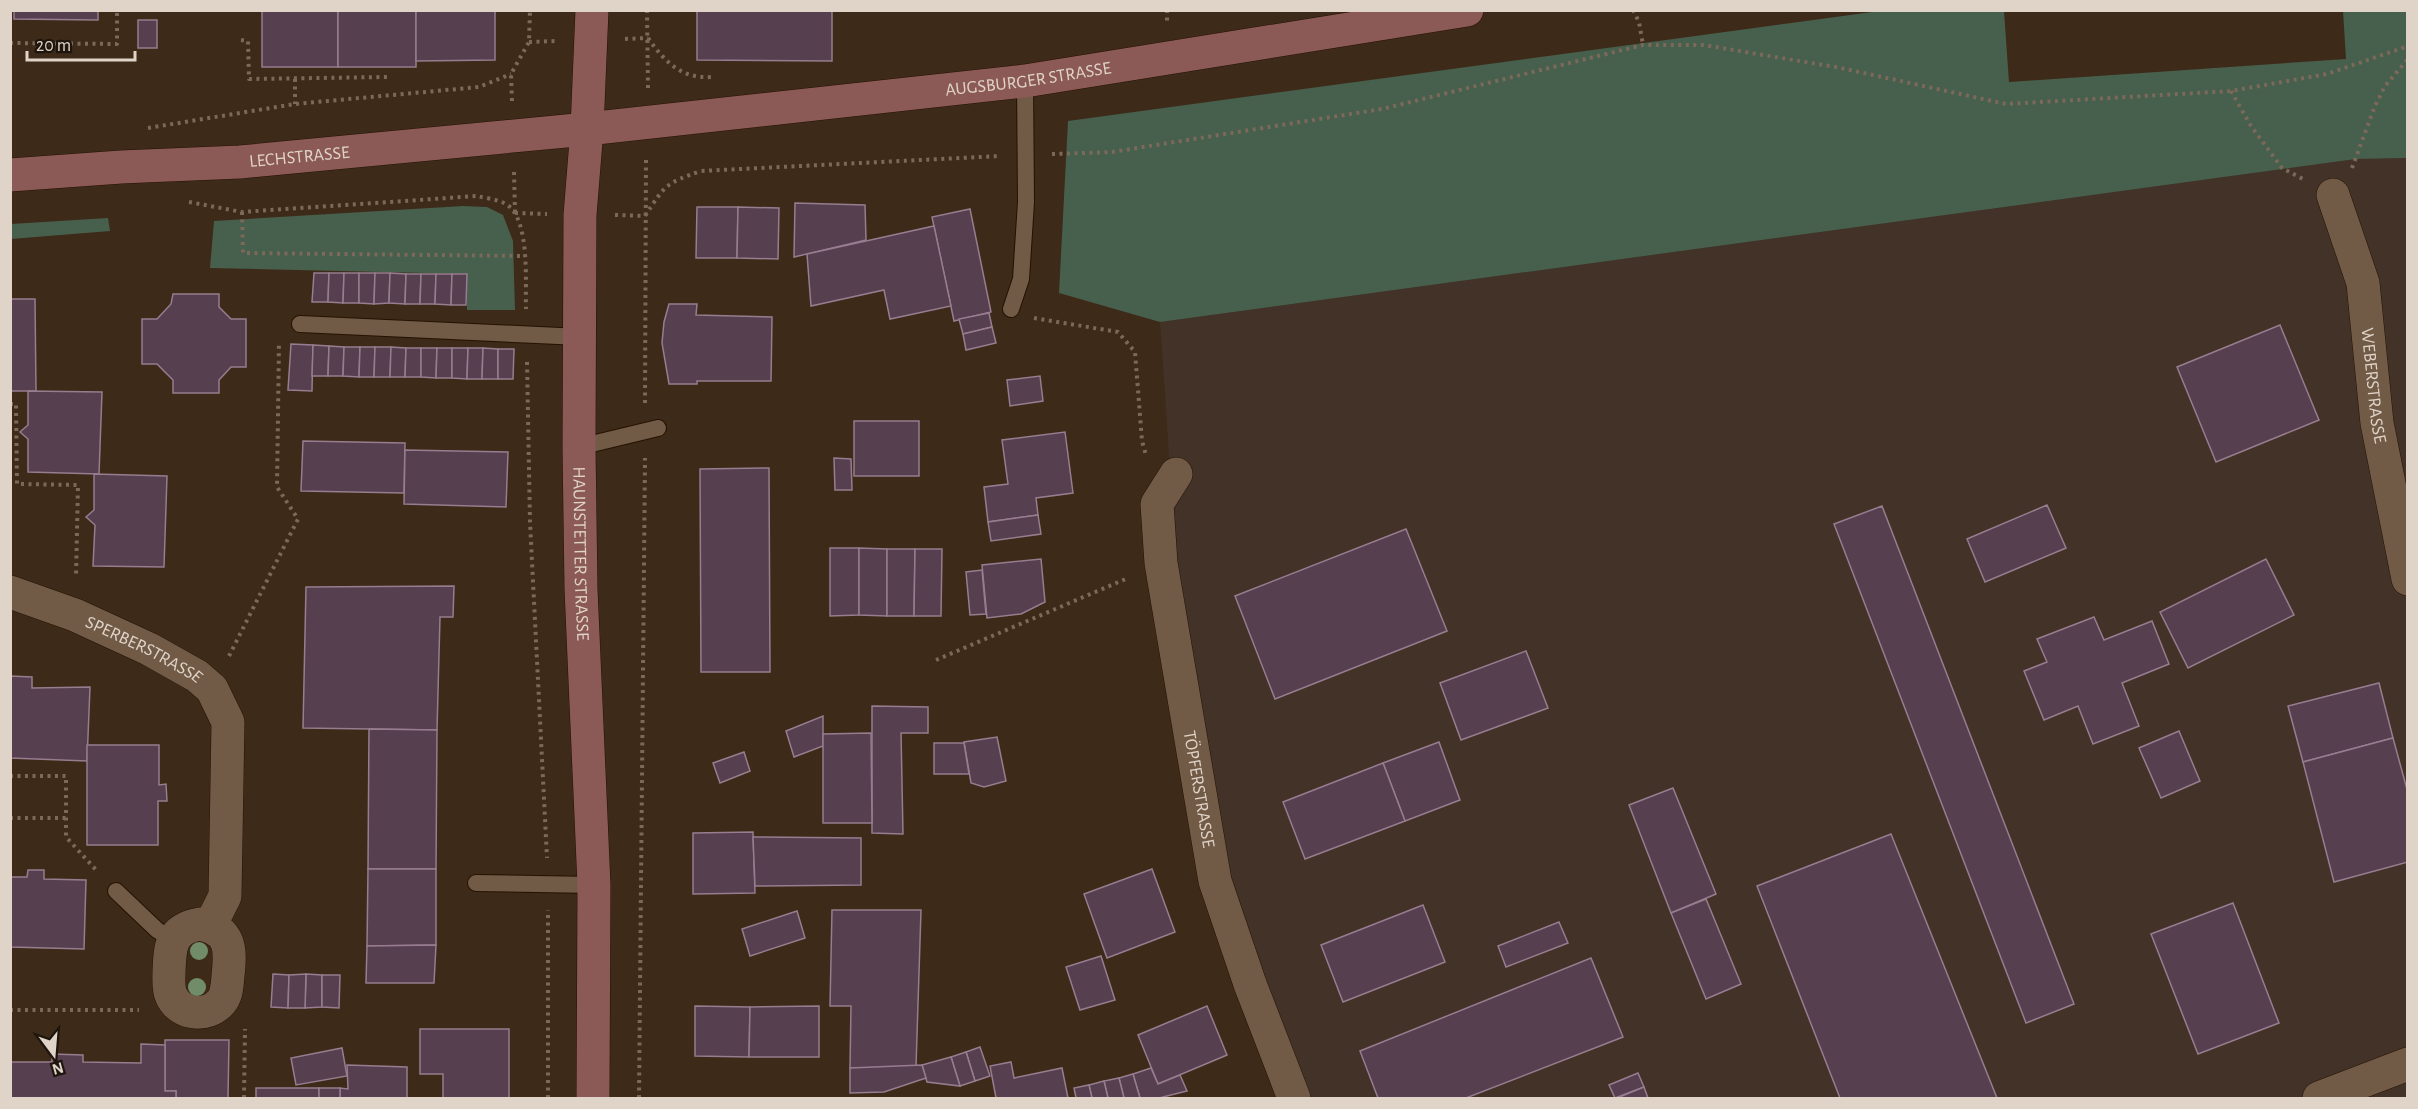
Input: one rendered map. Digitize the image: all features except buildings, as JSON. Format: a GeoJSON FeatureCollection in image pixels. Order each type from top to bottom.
{"type":"FeatureCollection","features":[{"type":"Feature","properties":{"kind":"main road","name":"HAUNSTETTER STRASSE"},"geometry":{"type":"LineString","coordinates":[[592,10],[587,129],[580,215],[579,447],[581,590],[594,885],[593,1098]]}},
{"type":"Feature","properties":{"kind":"main road","name":"AUGSBURGER STRASSE"},"geometry":{"type":"LineString","coordinates":[[587,129],[1025,81],[1467,10]]}},
{"type":"Feature","properties":{"kind":"main road","name":"LECHSTRASSE"},"geometry":{"type":"LineString","coordinates":[[10,175],[240,162],[587,129]]}},
{"type":"Feature","properties":{"kind":"street","name":"WEBERSTRASSE"},"geometry":{"type":"LineString","coordinates":[[2334,195],[2363,284],[2377,423],[2408,579]]}},
{"type":"Feature","properties":{"kind":"street"},"geometry":{"type":"LineString","coordinates":[[1157,504],[1176,474]]}},
{"type":"Feature","properties":{"kind":"street","name":"TÖPFERSTRASSE"},"geometry":{"type":"LineString","coordinates":[[1157,504],[1161,563],[1215,881],[1250,984],[1294,1098]]}},
{"type":"Feature","properties":{"kind":"street","name":"SPERBERSTRASSE"},"geometry":{"type":"LineString","coordinates":[[10,592],[75,615],[149,650],[197,676],[212,689],[228,722],[225,896],[210,926]]}},
{"type":"Feature","properties":{"kind":"street"},"geometry":{"type":"LineString","coordinates":[[200,924],[210,926],[219,931],[229,947],[227,993],[222,1001],[207,1011],[198,1013],[187,1011],[171,997],[168,987],[170,949],[173,939],[189,926],[200,924]]}},
{"type":"Feature","properties":{"kind":"street"},"geometry":{"type":"LineString","coordinates":[[2319,1098],[2408,1064]]}},
{"type":"Feature","properties":{"kind":"lane"},"geometry":{"type":"LineString","coordinates":[[1011,309],[1021,279],[1026,202],[1025,81]]}},
{"type":"Feature","properties":{"kind":"lane"},"geometry":{"type":"LineString","coordinates":[[300,324],[581,337]]}},
{"type":"Feature","properties":{"kind":"lane"},"geometry":{"type":"LineString","coordinates":[[579,447],[651,429]]}},
{"type":"Feature","properties":{"kind":"lane"},"geometry":{"type":"LineString","coordinates":[[476,883],[594,885]]}},
{"type":"Feature","properties":{"kind":"lane"},"geometry":{"type":"LineString","coordinates":[[116,891],[157,930],[173,939]]}},
{"type":"Feature","properties":{"kind":"path"},"geometry":{"type":"LineString","coordinates":[[10,43],[117,44],[117,10]]}},
{"type":"Feature","properties":{"kind":"path"},"geometry":{"type":"LineString","coordinates":[[138,130],[296,104],[479,87],[511,74],[530,42],[530,10]]}},
{"type":"Feature","properties":{"kind":"path"},"geometry":{"type":"LineString","coordinates":[[647,10],[648,38]]}},
{"type":"Feature","properties":{"kind":"path"},"geometry":{"type":"LineString","coordinates":[[1167,10],[1167,27]]}},
{"type":"Feature","properties":{"kind":"path"},"geometry":{"type":"LineString","coordinates":[[1633,10],[1639,22],[1643,45]]}},
{"type":"Feature","properties":{"kind":"path"},"geometry":{"type":"LineString","coordinates":[[242,40],[248,41],[249,79],[387,77]]}},
{"type":"Feature","properties":{"kind":"path"},"geometry":{"type":"LineString","coordinates":[[639,1098],[651,429],[645,216],[662,190],[673,181],[701,171],[1112,152],[1382,109],[1643,45],[1715,46],[1841,68],[2006,104],[2231,91],[2327,74],[2408,46]]}},
{"type":"Feature","properties":{"kind":"path"},"geometry":{"type":"LineString","coordinates":[[2231,91],[2251,126],[2282,168],[2334,195],[2352,168],[2375,106],[2385,86],[2408,59]]}},
{"type":"Feature","properties":{"kind":"path"},"geometry":{"type":"LineString","coordinates":[[295,79],[296,104]]}},
{"type":"Feature","properties":{"kind":"path"},"geometry":{"type":"LineString","coordinates":[[186,201],[242,212],[477,196],[506,203],[515,213],[523,232],[531,534],[548,885],[548,1098]]}},
{"type":"Feature","properties":{"kind":"path"},"geometry":{"type":"LineString","coordinates":[[242,212],[243,253],[525,256]]}},
{"type":"Feature","properties":{"kind":"path"},"geometry":{"type":"LineString","coordinates":[[1011,309],[1037,319],[1118,332],[1135,352],[1142,441],[1157,504]]}},
{"type":"Feature","properties":{"kind":"path"},"geometry":{"type":"LineString","coordinates":[[212,689],[298,519],[277,487],[279,324],[300,324]]}},
{"type":"Feature","properties":{"kind":"path"},"geometry":{"type":"LineString","coordinates":[[10,404],[16,404],[17,484],[78,485],[75,615]]}},
{"type":"Feature","properties":{"kind":"path"},"geometry":{"type":"LineString","coordinates":[[936,660],[1161,563]]}},
{"type":"Feature","properties":{"kind":"path"},"geometry":{"type":"LineString","coordinates":[[10,776],[66,776],[66,837],[116,891]]}},
{"type":"Feature","properties":{"kind":"path"},"geometry":{"type":"LineString","coordinates":[[10,818],[66,818]]}},
{"type":"Feature","properties":{"kind":"path"},"geometry":{"type":"LineString","coordinates":[[227,993],[245,1006],[244,1098]]}},
{"type":"Feature","properties":{"kind":"path"},"geometry":{"type":"LineString","coordinates":[[10,1010],[145,1010],[178,1005]]}},
{"type":"Feature","properties":{"kind":"shaded area"},"geometry":{"type":"Polygon","coordinates":[[[2407,158],[2407,1098],[1309,1098],[1191,776],[1160,322],[2356,159],[2407,158]]]}},
{"type":"Feature","properties":{"kind":"green space"},"geometry":{"type":"Polygon","coordinates":[[[1887,10],[2004,11],[2009,82],[2346,59],[2343,11],[2407,11],[2407,158],[2356,159],[1160,322],[1059,293],[1068,121],[1887,10]]]}},
{"type":"Feature","properties":{"kind":"green space"},"geometry":{"type":"Polygon","coordinates":[[[463,206],[487,207],[503,215],[513,241],[515,310],[467,310],[467,274],[210,268],[214,221],[463,206]]]}},
{"type":"Feature","properties":{"kind":"green space"},"geometry":{"type":"Polygon","coordinates":[[[108,218],[110,231],[11,239],[11,224],[108,218]]]}}]}
